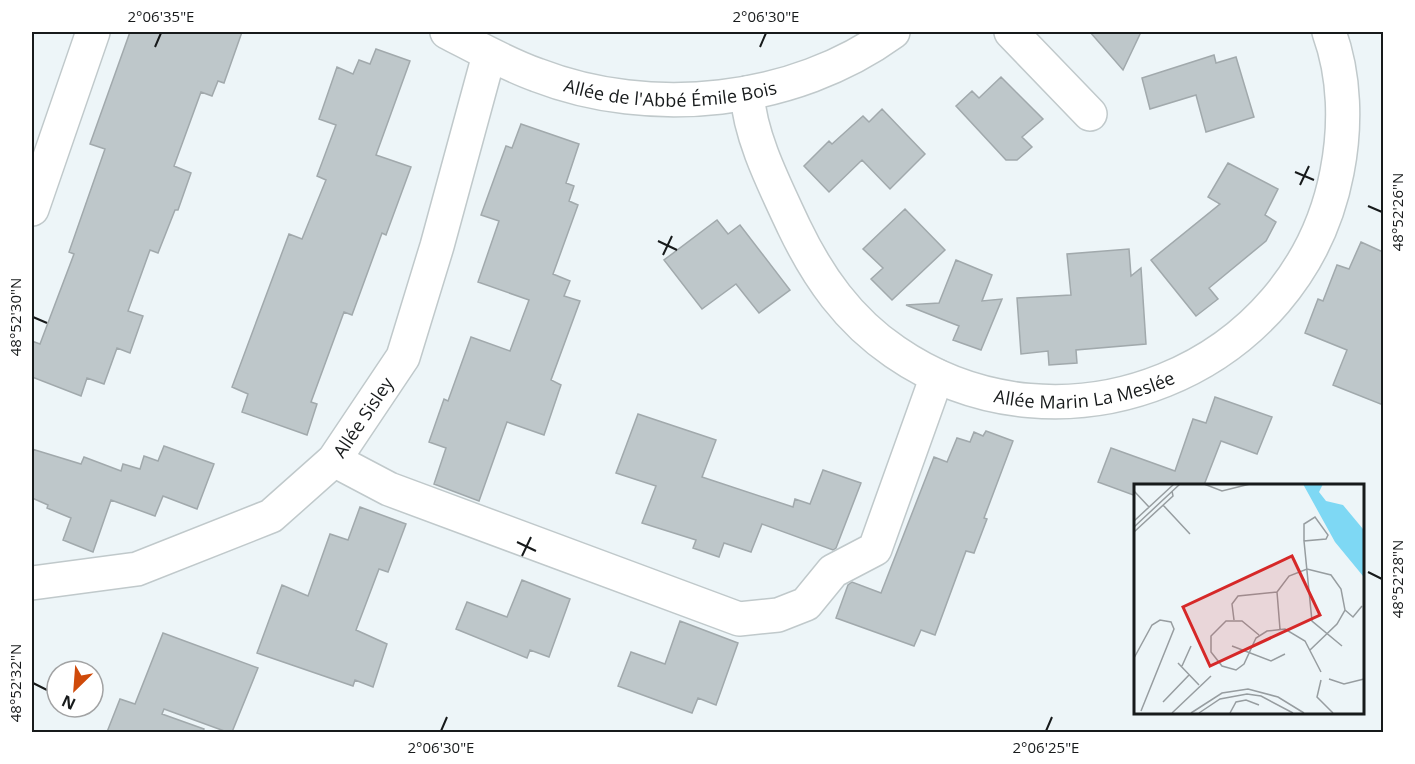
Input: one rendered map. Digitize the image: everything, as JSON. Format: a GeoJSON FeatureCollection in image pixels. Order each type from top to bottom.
{"type":"FeatureCollection","features":[{"type":"Feature","properties":{"kind":"street"},"geometry":{"type":"LineString","coordinates":[[32,208],[93,32]]}},
{"type":"Feature","properties":{"kind":"street","name":"Allée de l'Abbé Émile Bois"},"geometry":{"type":"LineString","coordinates":[[447,32],[489,55],[548,79],[589,91],[642,99],[694,99],[747,93],[794,81],[840,63],[893,32]]}},
{"type":"Feature","properties":{"kind":"street"},"geometry":{"type":"LineString","coordinates":[[1011,32],[1090,114]]}},
{"type":"Feature","properties":{"kind":"street","name":"Allée Marin La Meslée"},"geometry":{"type":"LineString","coordinates":[[747,93],[748,115],[777,190],[809,259],[824,283],[856,320],[894,352],[937,376],[984,393],[1032,402],[1082,402],[1131,393],[1178,376],[1220,352],[1258,320],[1290,283],[1315,240],[1333,194],[1342,145],[1343,96],[1329,32]]}},
{"type":"Feature","properties":{"kind":"street","name":"Allée Sisley"},"geometry":{"type":"LineString","coordinates":[[32,583],[137,569],[270,516],[334,460],[403,357],[437,246],[489,55]]}},
{"type":"Feature","properties":{"kind":"street"},"geometry":{"type":"LineString","coordinates":[[334,460],[389,489],[739,619],[778,615],[806,604],[832,571],[875,549],[937,376]]}},
{"type":"Feature","properties":{"kind":"building"},"geometry":{"type":"Polygon","coordinates":[[[130,32],[242,32],[224,83],[218,81],[212,96],[201,92],[174,166],[191,173],[178,210],[175,210],[158,253],[150,250],[128,311],[143,316],[130,353],[117,348],[104,384],[87,378],[81,396],[32,377],[32,341],[40,344],[74,254],[69,252],[105,149],[90,144],[130,32]]]}},
{"type":"Feature","properties":{"kind":"building"},"geometry":{"type":"Polygon","coordinates":[[[1090,32],[1141,32],[1123,70],[1090,32]]]}},
{"type":"Feature","properties":{"kind":"building"},"geometry":{"type":"Polygon","coordinates":[[[376,49],[410,61],[376,155],[411,167],[386,235],[382,233],[352,315],[344,312],[311,402],[317,404],[307,435],[242,412],[248,394],[232,387],[289,234],[302,239],[326,180],[317,176],[336,125],[319,119],[337,67],[353,74],[359,60],[370,64],[376,49]]]}},
{"type":"Feature","properties":{"kind":"building"},"geometry":{"type":"Polygon","coordinates":[[[1214,55],[1216,63],[1236,57],[1254,117],[1206,132],[1196,95],[1150,109],[1142,78],[1214,55]]]}},
{"type":"Feature","properties":{"kind":"building"},"geometry":{"type":"Polygon","coordinates":[[[1001,77],[1043,119],[1022,137],[1032,147],[1017,160],[1006,160],[956,106],[972,91],[979,98],[1001,77]]]}},
{"type":"Feature","properties":{"kind":"building"},"geometry":{"type":"Polygon","coordinates":[[[882,109],[925,154],[890,189],[862,160],[829,192],[804,166],[829,141],[832,144],[863,116],[869,122],[882,109]]]}},
{"type":"Feature","properties":{"kind":"building"},"geometry":{"type":"Polygon","coordinates":[[[521,124],[579,144],[566,183],[574,186],[569,201],[578,205],[553,274],[570,281],[564,296],[580,301],[551,380],[561,385],[544,435],[507,422],[479,501],[434,484],[446,448],[429,442],[444,399],[448,401],[471,337],[510,351],[529,300],[478,282],[499,221],[481,215],[506,146],[512,148],[521,124]]]}},
{"type":"Feature","properties":{"kind":"building"},"geometry":{"type":"Polygon","coordinates":[[[1228,163],[1278,189],[1265,215],[1276,222],[1266,241],[1209,288],[1218,299],[1196,316],[1151,260],[1220,204],[1208,197],[1228,163]]]}},
{"type":"Feature","properties":{"kind":"building"},"geometry":{"type":"Polygon","coordinates":[[[905,209],[945,250],[892,300],[871,279],[883,268],[863,249],[905,209]]]}},
{"type":"Feature","properties":{"kind":"building"},"geometry":{"type":"Polygon","coordinates":[[[717,220],[728,234],[740,225],[790,290],[759,313],[736,284],[702,309],[664,260],[717,220]]]}},
{"type":"Feature","properties":{"kind":"building"},"geometry":{"type":"Polygon","coordinates":[[[1361,242],[1383,252],[1383,405],[1333,385],[1347,350],[1305,333],[1318,299],[1323,301],[1337,265],[1349,269],[1361,242]]]}},
{"type":"Feature","properties":{"kind":"building"},"geometry":{"type":"Polygon","coordinates":[[[1129,249],[1131,276],[1141,268],[1146,344],[1076,350],[1077,363],[1049,365],[1048,351],[1021,354],[1017,298],[1071,295],[1067,254],[1129,249]]]}},
{"type":"Feature","properties":{"kind":"building"},"geometry":{"type":"Polygon","coordinates":[[[956,260],[992,275],[982,301],[1002,299],[981,350],[953,340],[959,326],[906,305],[939,303],[956,260]]]}},
{"type":"Feature","properties":{"kind":"building"},"geometry":{"type":"Polygon","coordinates":[[[1215,397],[1272,417],[1257,454],[1221,441],[1204,484],[1134,484],[1134,495],[1098,482],[1111,448],[1175,471],[1193,419],[1206,423],[1215,397]]]}},
{"type":"Feature","properties":{"kind":"building"},"geometry":{"type":"Polygon","coordinates":[[[638,414],[716,440],[702,477],[793,507],[795,499],[810,504],[823,470],[861,483],[836,548],[833,550],[762,524],[751,552],[724,543],[719,557],[693,548],[696,540],[642,523],[656,486],[616,473],[638,414]]]}},
{"type":"Feature","properties":{"kind":"building"},"geometry":{"type":"Polygon","coordinates":[[[986,431],[1013,441],[984,518],[987,519],[974,553],[966,551],[935,635],[921,630],[914,646],[836,618],[848,585],[852,582],[881,593],[934,457],[947,462],[957,438],[970,442],[974,432],[983,436],[986,431]]]}},
{"type":"Feature","properties":{"kind":"building"},"geometry":{"type":"Polygon","coordinates":[[[164,446],[214,464],[197,509],[163,496],[155,516],[111,500],[93,552],[63,540],[71,518],[47,508],[48,505],[32,498],[32,449],[81,464],[84,457],[121,471],[123,464],[140,469],[144,456],[158,461],[164,446]]]}},
{"type":"Feature","properties":{"kind":"building"},"geometry":{"type":"Polygon","coordinates":[[[360,507],[406,524],[388,572],[379,569],[356,630],[387,644],[373,687],[355,680],[353,686],[257,653],[282,585],[308,596],[330,534],[348,540],[360,507]]]}},
{"type":"Feature","properties":{"kind":"building"},"geometry":{"type":"Polygon","coordinates":[[[522,580],[570,599],[549,657],[530,650],[527,658],[456,629],[467,602],[507,617],[522,580]]]}},
{"type":"Feature","properties":{"kind":"building"},"geometry":{"type":"Polygon","coordinates":[[[680,621],[738,643],[716,705],[698,698],[692,713],[618,686],[631,652],[665,664],[680,621]]]}},
{"type":"Feature","properties":{"kind":"building"},"geometry":{"type":"Polygon","coordinates":[[[163,633],[258,668],[232,732],[164,709],[162,714],[204,729],[203,732],[107,732],[120,699],[135,704],[163,633]]]}}]}
